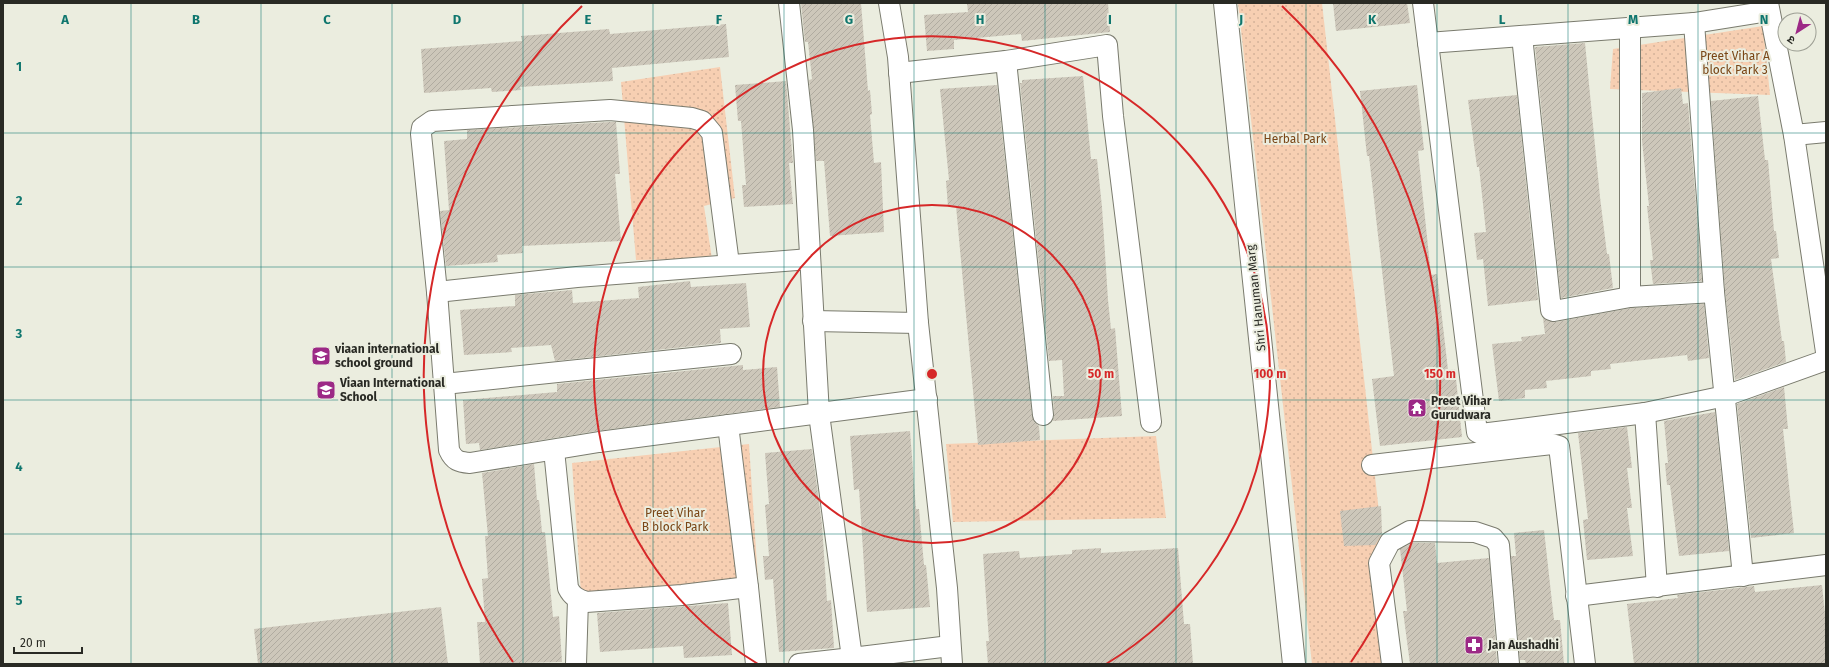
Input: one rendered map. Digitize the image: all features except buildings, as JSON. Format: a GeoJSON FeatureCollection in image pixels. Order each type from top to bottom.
{"type":"FeatureCollection","features":[{"type":"Feature","properties":{"kind":"street"},"geometry":{"type":"LineString","coordinates":[[789,3],[803,130],[818,414],[852,658]]}},
{"type":"Feature","properties":{"kind":"street"},"geometry":{"type":"LineString","coordinates":[[799,664],[852,658],[951,655],[947,588],[918,323],[899,73],[889,3]]}},
{"type":"Feature","properties":{"kind":"street","name":"Shri Hanuman Marg"},"geometry":{"type":"LineString","coordinates":[[1225,3],[1294,664]]}},
{"type":"Feature","properties":{"kind":"street"},"geometry":{"type":"LineString","coordinates":[[1423,3],[1476,431],[1481,434],[1645,413],[1725,396],[1826,360]]}},
{"type":"Feature","properties":{"kind":"street"},"geometry":{"type":"LineString","coordinates":[[1428,43],[1694,23],[1769,7],[1794,135],[1826,352]]}},
{"type":"Feature","properties":{"kind":"street"},"geometry":{"type":"LineString","coordinates":[[1694,23],[1714,292],[1743,576]]}},
{"type":"Feature","properties":{"kind":"street"},"geometry":{"type":"LineString","coordinates":[[1630,28],[1630,297]]}},
{"type":"Feature","properties":{"kind":"street"},"geometry":{"type":"LineString","coordinates":[[1522,36],[1550,308],[1554,311],[1630,297],[1714,292]]}},
{"type":"Feature","properties":{"kind":"street"},"geometry":{"type":"LineString","coordinates":[[899,73],[1006,61],[1108,45],[1113,116],[1152,422]]}},
{"type":"Feature","properties":{"kind":"street"},"geometry":{"type":"LineString","coordinates":[[1006,61],[1043,415]]}},
{"type":"Feature","properties":{"kind":"street"},"geometry":{"type":"LineString","coordinates":[[729,264],[712,133],[702,121],[692,118],[610,110],[432,121],[427,123],[421,134],[437,292],[449,450],[453,459],[460,462],[470,463],[599,442],[927,399]]}},
{"type":"Feature","properties":{"kind":"street"},"geometry":{"type":"LineString","coordinates":[[1794,135],[1826,132]]}},
{"type":"Feature","properties":{"kind":"street"},"geometry":{"type":"LineString","coordinates":[[437,292],[577,277],[729,264],[810,259]]}},
{"type":"Feature","properties":{"kind":"street"},"geometry":{"type":"LineString","coordinates":[[814,321],[918,323]]}},
{"type":"Feature","properties":{"kind":"street"},"geometry":{"type":"LineString","coordinates":[[444,384],[731,354]]}},
{"type":"Feature","properties":{"kind":"street"},"geometry":{"type":"LineString","coordinates":[[1645,413],[1657,587]]}},
{"type":"Feature","properties":{"kind":"street"},"geometry":{"type":"LineString","coordinates":[[728,426],[756,664]]}},
{"type":"Feature","properties":{"kind":"street"},"geometry":{"type":"LineString","coordinates":[[1372,465],[1552,444],[1559,446],[1584,664]]}},
{"type":"Feature","properties":{"kind":"street"},"geometry":{"type":"LineString","coordinates":[[554,450],[568,588],[572,595],[578,600],[586,602],[682,595],[748,587]]}},
{"type":"Feature","properties":{"kind":"street"},"geometry":{"type":"LineString","coordinates":[[1392,664],[1379,563],[1390,542],[1410,531],[1475,532],[1493,538],[1499,545],[1509,664]]}},
{"type":"Feature","properties":{"kind":"street"},"geometry":{"type":"LineString","coordinates":[[1576,596],[1826,566]]}},
{"type":"Feature","properties":{"kind":"street"},"geometry":{"type":"LineString","coordinates":[[576,664],[578,600]]}},
{"type":"Feature","properties":{"kind":"green space","name":"Herbal Park"},"geometry":{"type":"Polygon","coordinates":[[[1238,3],[1322,3],[1396,664],[1312,664],[1238,3]]]}},
{"type":"Feature","properties":{"kind":"green space","name":"Preet Vihar A block Park 3"},"geometry":{"type":"Polygon","coordinates":[[[1763,26],[1770,95],[1610,89],[1613,49],[1763,26]]]}},
{"type":"Feature","properties":{"kind":"green space"},"geometry":{"type":"Polygon","coordinates":[[[720,67],[735,198],[704,206],[712,259],[636,260],[621,82],[720,67]]]}},
{"type":"Feature","properties":{"kind":"green space"},"geometry":{"type":"Polygon","coordinates":[[[1156,436],[1166,518],[953,522],[946,444],[1156,436]]]}},
{"type":"Feature","properties":{"kind":"green space","name":"Preet Vihar B block Park"},"geometry":{"type":"Polygon","coordinates":[[[749,444],[758,580],[581,594],[572,463],[749,444]]]}},
{"type":"Feature","properties":{"kind":"place","name":"viaan international school ground"},"geometry":{"type":"Point","coordinates":[321,356]}},
{"type":"Feature","properties":{"kind":"place","name":"Viaan International School"},"geometry":{"type":"Point","coordinates":[326,390]}},
{"type":"Feature","properties":{"kind":"place","name":"Preet Vihar Gurudwara"},"geometry":{"type":"Point","coordinates":[1417,408]}},
{"type":"Feature","properties":{"kind":"place","name":"Jan Aushadhi"},"geometry":{"type":"Point","coordinates":[1474,645]}}]}
